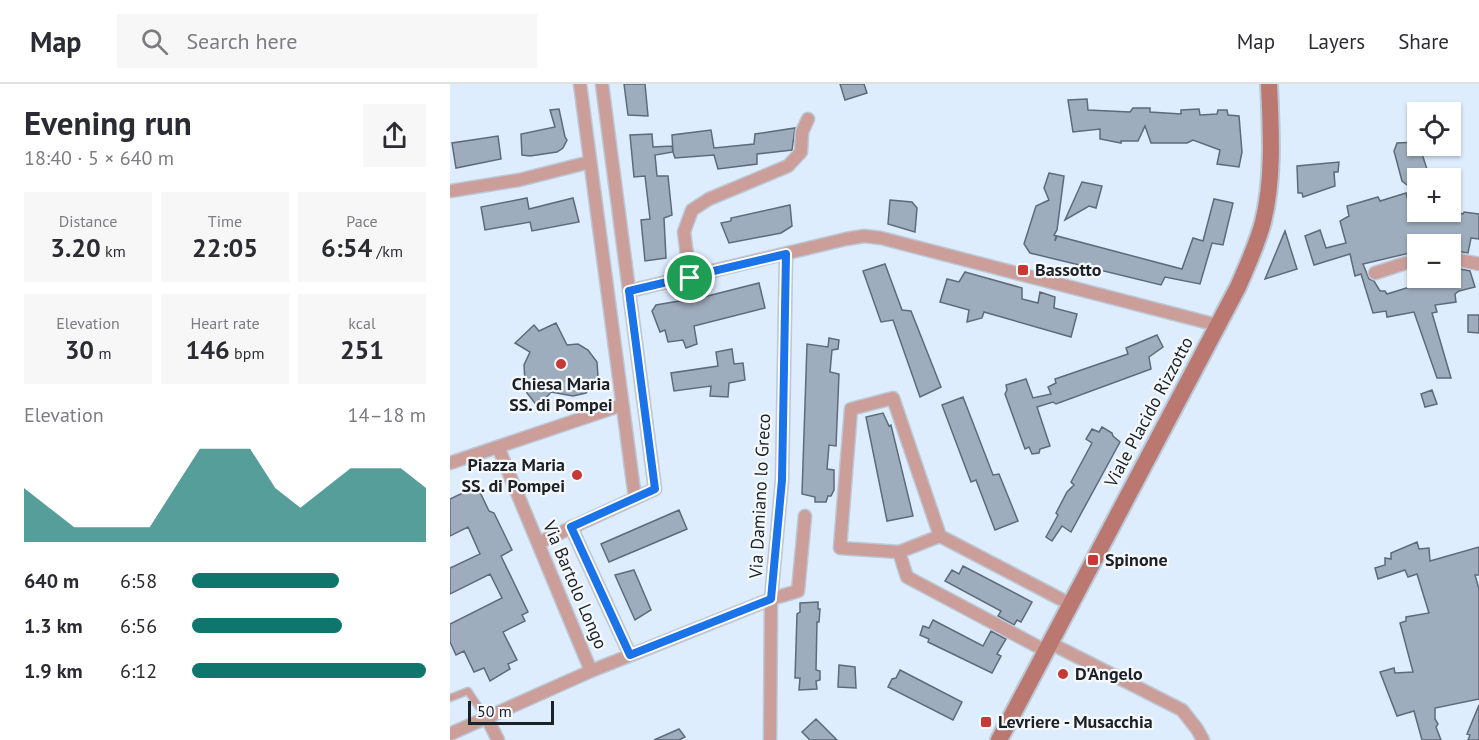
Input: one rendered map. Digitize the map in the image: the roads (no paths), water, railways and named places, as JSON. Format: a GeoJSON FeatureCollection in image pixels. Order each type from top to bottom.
{"type":"FeatureCollection","features":[{"type":"Feature","properties":{"kind":"street"},"geometry":{"type":"LineString","coordinates":[[580,84],[634,498]]}},
{"type":"Feature","properties":{"kind":"street"},"geometry":{"type":"LineString","coordinates":[[538,543],[655,489],[602,84]]}},
{"type":"Feature","properties":{"kind":"street","name":"Viale Placido Rizzotto"},"geometry":{"type":"LineString","coordinates":[[999,740],[1238,287],[1251,257],[1263,223],[1268,196],[1271,156],[1269,84]]}},
{"type":"Feature","properties":{"kind":"street"},"geometry":{"type":"LineString","coordinates":[[690,278],[684,232],[692,210],[709,199],[788,166],[801,152],[802,132],[808,119]]}},
{"type":"Feature","properties":{"kind":"street"},"geometry":{"type":"LineString","coordinates":[[450,191],[519,180],[590,162]]}},
{"type":"Feature","properties":{"kind":"street"},"geometry":{"type":"LineString","coordinates":[[629,291],[864,236],[881,238],[1217,325]]}},
{"type":"Feature","properties":{"kind":"street","name":"Via Damiano lo Greco"},"geometry":{"type":"LineString","coordinates":[[770,740],[771,599],[782,480],[786,254]]}},
{"type":"Feature","properties":{"kind":"street"},"geometry":{"type":"LineString","coordinates":[[1461,260],[1479,264]]}},
{"type":"Feature","properties":{"kind":"street"},"geometry":{"type":"LineString","coordinates":[[1375,273],[1407,263]]}},
{"type":"Feature","properties":{"kind":"street"},"geometry":{"type":"LineString","coordinates":[[940,536],[899,552],[840,548],[851,409],[893,398],[940,536],[1070,604]]}},
{"type":"Feature","properties":{"kind":"street"},"geometry":{"type":"LineString","coordinates":[[450,463],[622,405]]}},
{"type":"Feature","properties":{"kind":"street","name":"Via Bartolo Longo"},"geometry":{"type":"LineString","coordinates":[[498,447],[591,671]]}},
{"type":"Feature","properties":{"kind":"street"},"geometry":{"type":"LineString","coordinates":[[450,734],[591,671],[771,599],[798,591],[805,516]]}},
{"type":"Feature","properties":{"kind":"street"},"geometry":{"type":"LineString","coordinates":[[571,527],[630,655]]}},
{"type":"Feature","properties":{"kind":"street"},"geometry":{"type":"LineString","coordinates":[[899,552],[907,577],[1182,710],[1203,740]]}},
{"type":"Feature","properties":{"kind":"street"},"geometry":{"type":"LineString","coordinates":[[487,718],[498,740]]}},
{"type":"Feature","properties":{"kind":"lane"},"geometry":{"type":"LineString","coordinates":[[450,698],[468,691],[487,718]]}},
{"type":"Feature","properties":{"kind":"place","name":"Bassotto"},"geometry":{"type":"Point","coordinates":[1023,270]}},
{"type":"Feature","properties":{"kind":"place","name":"Chiesa Maria SS. di Pompei"},"geometry":{"type":"Point","coordinates":[561,364]}},
{"type":"Feature","properties":{"kind":"place","name":"Piazza Maria SS. di Pompei"},"geometry":{"type":"Point","coordinates":[577,475]}},
{"type":"Feature","properties":{"kind":"place","name":"Spinone"},"geometry":{"type":"Point","coordinates":[1093,560]}},
{"type":"Feature","properties":{"kind":"place","name":"D'Angelo"},"geometry":{"type":"Point","coordinates":[1063,674]}},
{"type":"Feature","properties":{"kind":"place","name":"Levriere - Musacchia"},"geometry":{"type":"Point","coordinates":[986,722]}}]}
